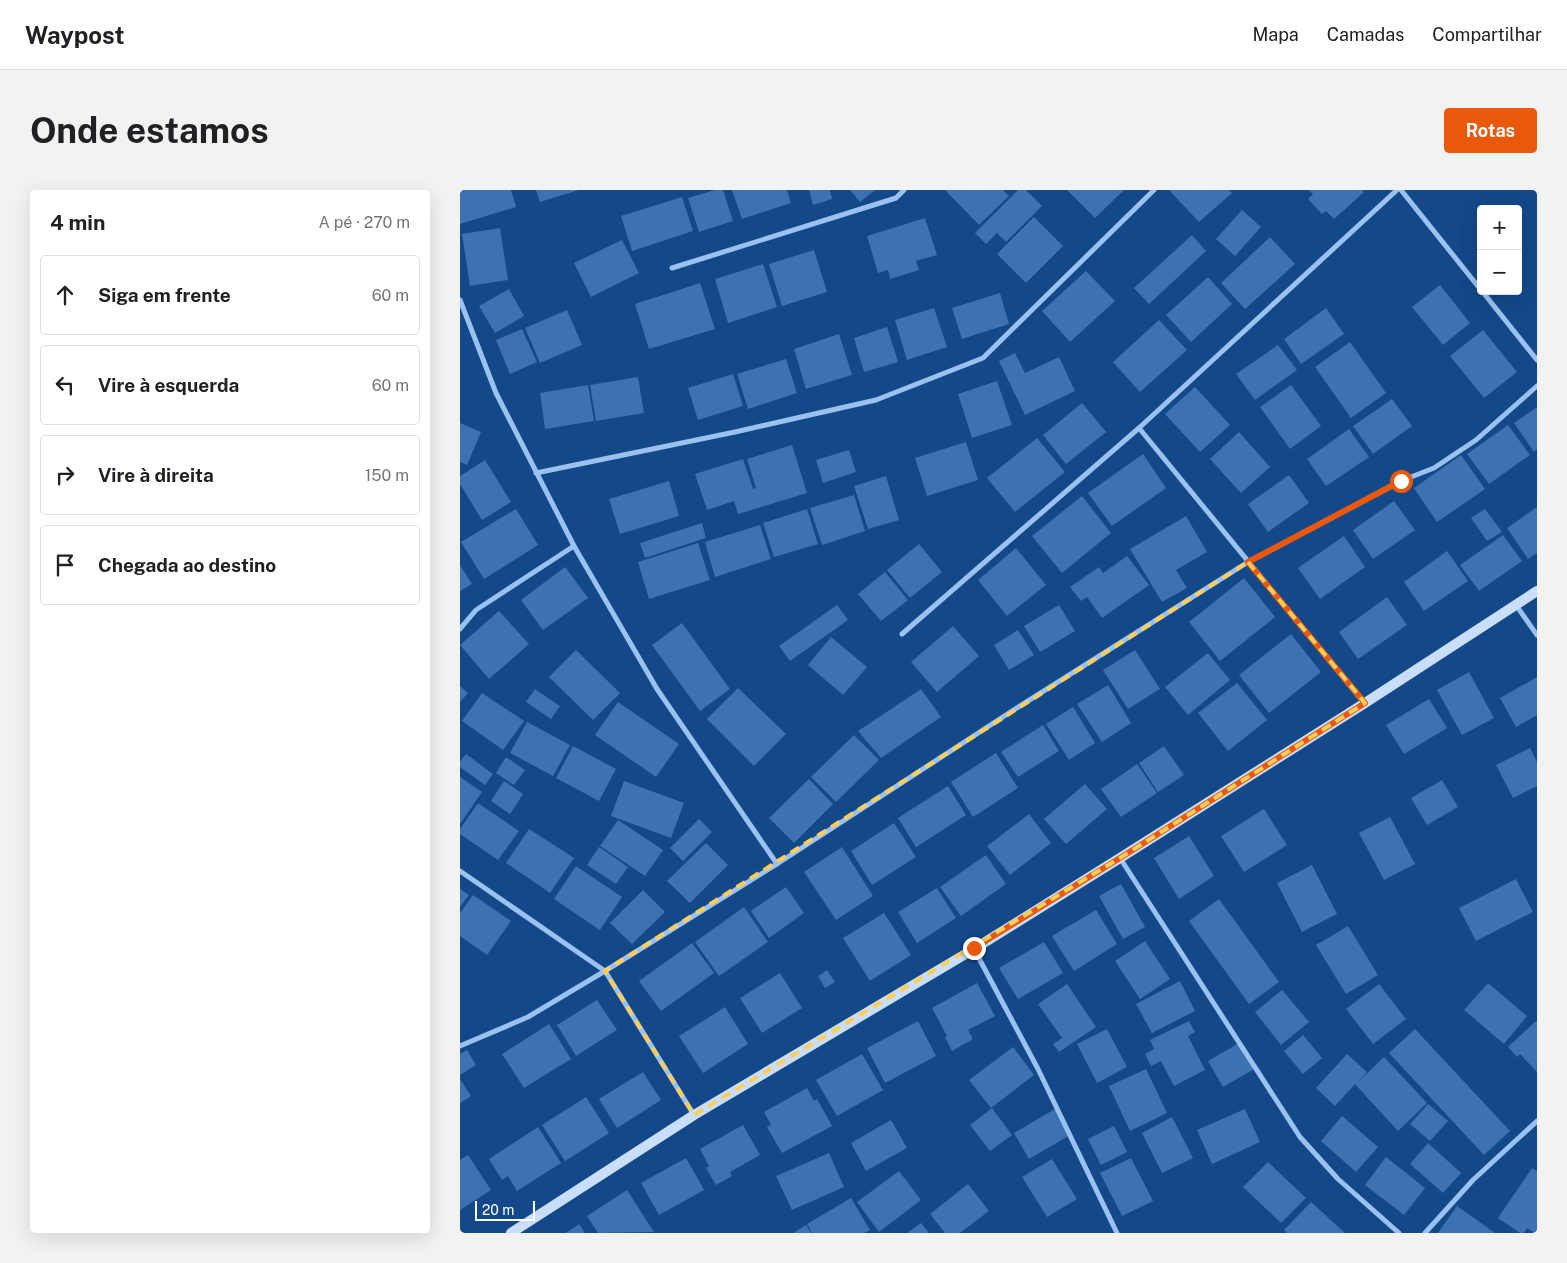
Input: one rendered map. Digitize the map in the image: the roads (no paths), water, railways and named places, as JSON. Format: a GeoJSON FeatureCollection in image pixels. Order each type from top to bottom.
{"type":"FeatureCollection","features":[{"type":"Feature","properties":{"kind":"main road"},"geometry":{"type":"LineString","coordinates":[[511,1233],[694,1116],[1120,858],[1365,703],[1537,591]]}},
{"type":"Feature","properties":{"kind":"street"},"geometry":{"type":"LineString","coordinates":[[672,268],[896,198],[904,190]]}},
{"type":"Feature","properties":{"kind":"street"},"geometry":{"type":"LineString","coordinates":[[536,473],[735,432],[876,400],[983,358],[1154,190]]}},
{"type":"Feature","properties":{"kind":"street"},"geometry":{"type":"LineString","coordinates":[[902,634],[1139,428],[1399,190],[1477,286]]}},
{"type":"Feature","properties":{"kind":"street"},"geometry":{"type":"LineString","coordinates":[[1484,295],[1537,360]]}},
{"type":"Feature","properties":{"kind":"street"},"geometry":{"type":"LineString","coordinates":[[460,300],[496,393],[574,546],[657,689],[777,864]]}},
{"type":"Feature","properties":{"kind":"street"},"geometry":{"type":"LineString","coordinates":[[460,1046],[528,1017],[605,971],[777,864],[1012,711],[1248,562],[1393,484],[1434,468],[1476,440],[1537,386]]}},
{"type":"Feature","properties":{"kind":"street"},"geometry":{"type":"LineString","coordinates":[[1139,428],[1365,703]]}},
{"type":"Feature","properties":{"kind":"street"},"geometry":{"type":"LineString","coordinates":[[460,629],[476,610],[574,546]]}},
{"type":"Feature","properties":{"kind":"street"},"geometry":{"type":"LineString","coordinates":[[1516,604],[1537,636]]}},
{"type":"Feature","properties":{"kind":"street"},"geometry":{"type":"LineString","coordinates":[[1120,858],[1300,1137],[1338,1179],[1399,1233]]}},
{"type":"Feature","properties":{"kind":"street"},"geometry":{"type":"LineString","coordinates":[[460,871],[605,971],[694,1116]]}},
{"type":"Feature","properties":{"kind":"street"},"geometry":{"type":"LineString","coordinates":[[974,948],[1038,1069],[1117,1233]]}},
{"type":"Feature","properties":{"kind":"street"},"geometry":{"type":"LineString","coordinates":[[1425,1233],[1473,1180],[1537,1121]]}}]}
